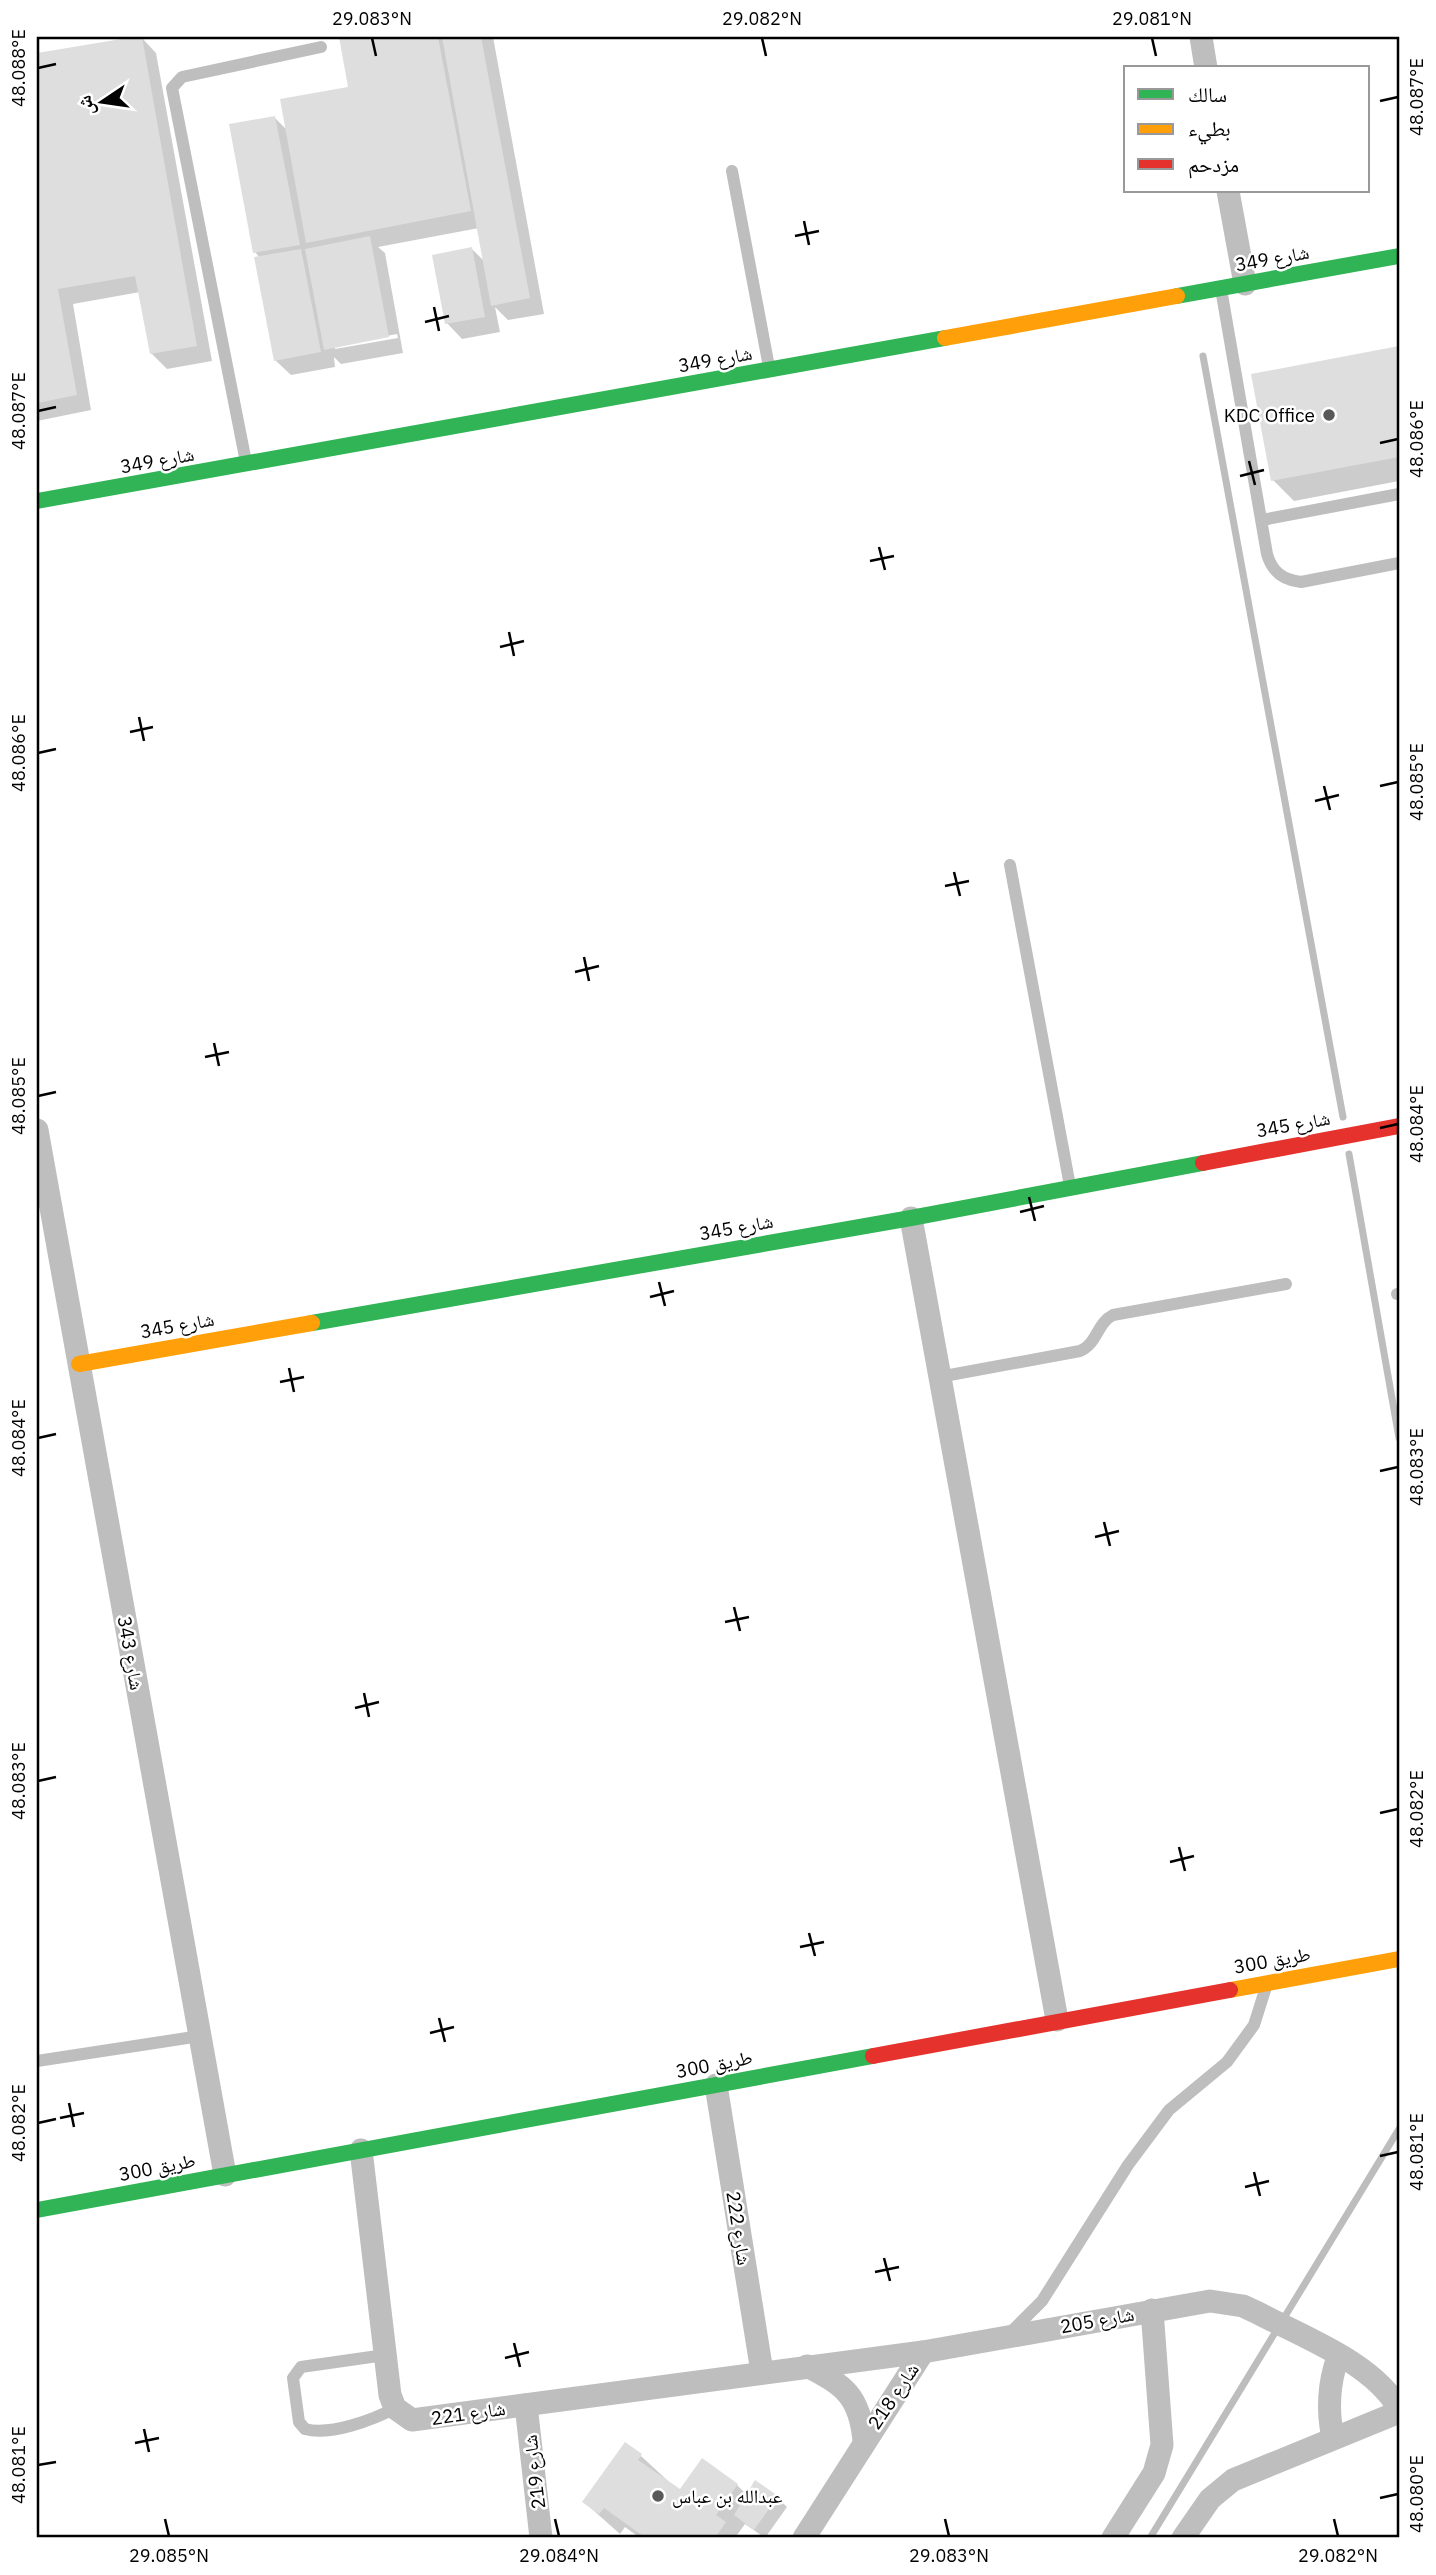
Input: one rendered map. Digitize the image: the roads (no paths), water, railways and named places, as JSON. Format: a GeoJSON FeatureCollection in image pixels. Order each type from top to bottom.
{"type":"FeatureCollection","features":[{"type":"Feature","properties":{"kind":"street"},"geometry":{"type":"LineString","coordinates":[[1201,37],[1206,66]]}},
{"type":"Feature","properties":{"kind":"street"},"geometry":{"type":"LineString","coordinates":[[1228,192],[1245,284]]}},
{"type":"Feature","properties":{"kind":"street","name":"شارع 349"},"geometry":{"type":"LineString","coordinates":[[37,501],[246,466],[1399,256]]}},
{"type":"Feature","properties":{"kind":"street","name":"شارع 345"},"geometry":{"type":"LineString","coordinates":[[79,1364],[911,1217],[1399,1126]]}},
{"type":"Feature","properties":{"kind":"street","name":"شارع 343"},"geometry":{"type":"LineString","coordinates":[[37,1130],[45,1220],[79,1364],[225,2175]]}},
{"type":"Feature","properties":{"kind":"street"},"geometry":{"type":"LineString","coordinates":[[911,1217],[1057,2020]]}},
{"type":"Feature","properties":{"kind":"street","name":"طريق 300"},"geometry":{"type":"LineString","coordinates":[[37,2210],[1399,1959]]}},
{"type":"Feature","properties":{"kind":"street","name":"شارع 222"},"geometry":{"type":"LineString","coordinates":[[716,2085],[762,2372]]}},
{"type":"Feature","properties":{"kind":"street"},"geometry":{"type":"LineString","coordinates":[[361,2150],[390,2395],[395,2409]]}},
{"type":"Feature","properties":{"kind":"street","name":"شارع 205"},"geometry":{"type":"LineString","coordinates":[[762,2372],[923,2352],[1210,2301],[1243,2306],[1338,2357],[1377,2380],[1399,2410]]}},
{"type":"Feature","properties":{"kind":"street"},"geometry":{"type":"LineString","coordinates":[[1113,2538],[1154,2473],[1162,2445],[1152,2311]]}},
{"type":"Feature","properties":{"kind":"street","name":"شارع 218"},"geometry":{"type":"LineString","coordinates":[[804,2538],[923,2352]]}},
{"type":"Feature","properties":{"kind":"street"},"geometry":{"type":"LineString","coordinates":[[1333,2438],[1328,2405],[1332,2372],[1338,2357]]}},
{"type":"Feature","properties":{"kind":"street","name":"شارع 218"},"geometry":{"type":"LineString","coordinates":[[807,2366],[838,2382],[849,2394],[857,2407],[864,2441]]}},
{"type":"Feature","properties":{"kind":"street","name":"شارع 221"},"geometry":{"type":"LineString","coordinates":[[395,2409],[406,2417],[419,2420],[762,2372]]}},
{"type":"Feature","properties":{"kind":"street","name":"شارع 219"},"geometry":{"type":"LineString","coordinates":[[526,2405],[541,2538]]}},
{"type":"Feature","properties":{"kind":"street"},"geometry":{"type":"LineString","coordinates":[[1183,2538],[1210,2499],[1233,2480],[1399,2410]]}},
{"type":"Feature","properties":{"kind":"lane"},"geometry":{"type":"LineString","coordinates":[[246,466],[172,88],[181,77],[321,47]]}},
{"type":"Feature","properties":{"kind":"lane"},"geometry":{"type":"LineString","coordinates":[[732,171],[769,371]]}},
{"type":"Feature","properties":{"kind":"lane"},"geometry":{"type":"LineString","coordinates":[[1221,289],[1269,562],[1285,579],[1301,582],[1399,563]]}},
{"type":"Feature","properties":{"kind":"lane"},"geometry":{"type":"LineString","coordinates":[[1262,520],[1399,494]]}},
{"type":"Feature","properties":{"kind":"lane"},"geometry":{"type":"LineString","coordinates":[[1010,865],[1070,1186]]}},
{"type":"Feature","properties":{"kind":"lane"},"geometry":{"type":"LineString","coordinates":[[939,1377],[1080,1351],[1088,1347],[1103,1322],[1113,1315],[1286,1284]]}},
{"type":"Feature","properties":{"kind":"lane"},"geometry":{"type":"LineString","coordinates":[[1006,2337],[1042,2301],[1128,2165],[1169,2110],[1227,2062],[1254,2025],[1267,1982]]}},
{"type":"Feature","properties":{"kind":"lane"},"geometry":{"type":"LineString","coordinates":[[37,2061],[200,2036]]}},
{"type":"Feature","properties":{"kind":"lane"},"geometry":{"type":"LineString","coordinates":[[385,2355],[301,2367],[293,2378],[298,2417],[305,2429],[315,2431],[364,2423],[395,2409]]}},
{"type":"Feature","properties":{"kind":"waterway"},"geometry":{"type":"LineString","coordinates":[[1203,356],[1343,1117]]}},
{"type":"Feature","properties":{"kind":"waterway"},"geometry":{"type":"LineString","coordinates":[[1349,1154],[1399,1438]]}},
{"type":"Feature","properties":{"kind":"waterway"},"geometry":{"type":"LineString","coordinates":[[1150,2538],[1399,2129]]}},
{"type":"Feature","properties":{"kind":"place","name":"KDC Office"},"geometry":{"type":"Point","coordinates":[1329,415]}},
{"type":"Feature","properties":{"kind":"place","name":"عبدالله بن عباس"},"geometry":{"type":"Point","coordinates":[658,2496]}}]}
